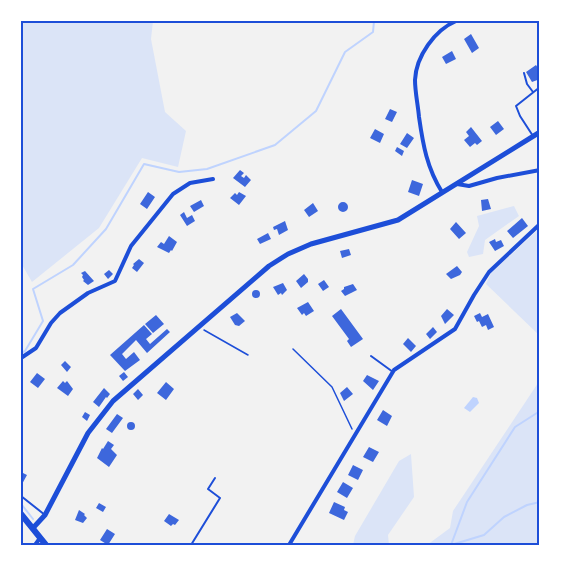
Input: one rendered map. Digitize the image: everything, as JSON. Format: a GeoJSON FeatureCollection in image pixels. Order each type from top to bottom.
{"type":"FeatureCollection","features":[{"type":"Feature","properties":{"kind":"main road"},"geometry":{"type":"LineString","coordinates":[[21,514],[46,545]]}},
{"type":"Feature","properties":{"kind":"street"},"geometry":{"type":"LineString","coordinates":[[442,192],[426,158],[415,80],[419,63],[431,41],[444,27],[456,21]]}},
{"type":"Feature","properties":{"kind":"street"},"geometry":{"type":"LineString","coordinates":[[33,528],[45,515],[88,433],[112,401],[260,273],[278,260],[311,243],[398,220],[540,132]]}},
{"type":"Feature","properties":{"kind":"street"},"geometry":{"type":"LineString","coordinates":[[457,184],[469,186],[540,170]]}},
{"type":"Feature","properties":{"kind":"street"},"geometry":{"type":"LineString","coordinates":[[21,358],[36,348],[60,313],[88,293],[115,281],[131,246],[173,194],[190,183],[213,179]]}},
{"type":"Feature","properties":{"kind":"street"},"geometry":{"type":"LineString","coordinates":[[289,545],[393,372],[455,329],[489,272],[540,224]]}},
{"type":"Feature","properties":{"kind":"street"},"geometry":{"type":"LineString","coordinates":[[34,545],[40,538]]}},
{"type":"Feature","properties":{"kind":"lane"},"geometry":{"type":"LineString","coordinates":[[524,73],[527,84],[533,92]]}},
{"type":"Feature","properties":{"kind":"lane"},"geometry":{"type":"LineString","coordinates":[[533,136],[516,106],[540,87]]}},
{"type":"Feature","properties":{"kind":"lane"},"geometry":{"type":"LineString","coordinates":[[370,356],[393,372]]}},
{"type":"Feature","properties":{"kind":"lane"},"geometry":{"type":"LineString","coordinates":[[190,545],[220,498],[208,489],[215,478]]}},
{"type":"Feature","properties":{"kind":"lane"},"geometry":{"type":"LineString","coordinates":[[21,497],[45,515]]}},
{"type":"Feature","properties":{"kind":"path"},"geometry":{"type":"LineString","coordinates":[[206,324],[201,328],[248,355]]}},
{"type":"Feature","properties":{"kind":"path"},"geometry":{"type":"LineString","coordinates":[[293,349],[332,387],[348,422],[356,432]]}},
{"type":"Feature","properties":{"kind":"shaded area"},"geometry":{"type":"Polygon","coordinates":[[[21,21],[153,21],[151,39],[165,112],[186,131],[178,167],[142,158],[99,228],[32,282],[21,263],[21,21]]]}},
{"type":"Feature","properties":{"kind":"shaded area"},"geometry":{"type":"Polygon","coordinates":[[[514,206],[519,216],[485,240],[483,254],[469,257],[467,252],[479,226],[477,216],[514,206]]]}},
{"type":"Feature","properties":{"kind":"shaded area"},"geometry":{"type":"Polygon","coordinates":[[[540,228],[540,336],[486,284],[491,273],[540,228]]]}},
{"type":"Feature","properties":{"kind":"shaded area"},"geometry":{"type":"Polygon","coordinates":[[[540,380],[540,545],[427,545],[450,528],[453,511],[540,380]]]}},
{"type":"Feature","properties":{"kind":"shaded area"},"geometry":{"type":"Polygon","coordinates":[[[411,454],[414,497],[388,535],[389,545],[353,545],[355,536],[399,461],[411,454]]]}},
{"type":"Feature","properties":{"kind":"water"},"geometry":{"type":"Polygon","coordinates":[[[473,397],[477,398],[479,403],[470,412],[464,408],[473,397]]]}},
{"type":"Feature","properties":{"kind":"building"},"geometry":{"type":"Polygon","coordinates":[[[471,34],[479,48],[472,53],[464,39],[471,34]]]}},
{"type":"Feature","properties":{"kind":"building"},"geometry":{"type":"Polygon","coordinates":[[[452,51],[456,59],[446,64],[442,57],[452,51]]]}},
{"type":"Feature","properties":{"kind":"building"},"geometry":{"type":"Polygon","coordinates":[[[536,65],[540,71],[540,79],[532,82],[526,72],[536,65]]]}},
{"type":"Feature","properties":{"kind":"building"},"geometry":{"type":"Polygon","coordinates":[[[390,109],[397,112],[392,122],[385,119],[390,109]]]}},
{"type":"Feature","properties":{"kind":"building"},"geometry":{"type":"Polygon","coordinates":[[[498,121],[504,129],[496,135],[490,127],[498,121]]]}},
{"type":"Feature","properties":{"kind":"building"},"geometry":{"type":"Polygon","coordinates":[[[471,127],[482,141],[470,147],[464,140],[469,136],[466,132],[471,127]]]}},
{"type":"Feature","properties":{"kind":"building"},"geometry":{"type":"Polygon","coordinates":[[[375,129],[384,134],[380,143],[370,138],[375,129]]]}},
{"type":"Feature","properties":{"kind":"building"},"geometry":{"type":"Polygon","coordinates":[[[407,133],[414,138],[407,148],[400,144],[407,133]]]}},
{"type":"Feature","properties":{"kind":"building"},"geometry":{"type":"Polygon","coordinates":[[[397,147],[404,151],[402,156],[395,151],[397,147]]]}},
{"type":"Feature","properties":{"kind":"building"},"geometry":{"type":"Polygon","coordinates":[[[240,170],[244,173],[241,176],[244,178],[246,175],[251,180],[245,187],[233,178],[240,170]]]}},
{"type":"Feature","properties":{"kind":"building"},"geometry":{"type":"Polygon","coordinates":[[[412,180],[423,184],[419,196],[408,192],[412,180]]]}},
{"type":"Feature","properties":{"kind":"building"},"geometry":{"type":"Polygon","coordinates":[[[148,192],[155,197],[147,209],[140,204],[148,192]]]}},
{"type":"Feature","properties":{"kind":"building"},"geometry":{"type":"Polygon","coordinates":[[[239,192],[246,196],[239,205],[230,198],[239,192]]]}},
{"type":"Feature","properties":{"kind":"building"},"geometry":{"type":"Polygon","coordinates":[[[488,199],[491,209],[482,211],[481,200],[488,199]]]}},
{"type":"Feature","properties":{"kind":"building"},"geometry":{"type":"Polygon","coordinates":[[[201,200],[204,206],[194,212],[190,206],[201,200]]]}},
{"type":"Feature","properties":{"kind":"building"},"geometry":{"type":"Polygon","coordinates":[[[343,202],[347,203],[347,211],[343,212],[339,211],[338,207],[339,203],[343,202]]]}},
{"type":"Feature","properties":{"kind":"building"},"geometry":{"type":"Polygon","coordinates":[[[313,203],[318,211],[309,217],[304,210],[313,203]]]}},
{"type":"Feature","properties":{"kind":"building"},"geometry":{"type":"Polygon","coordinates":[[[184,212],[187,218],[192,215],[195,221],[187,226],[180,215],[184,212]]]}},
{"type":"Feature","properties":{"kind":"building"},"geometry":{"type":"Polygon","coordinates":[[[522,218],[528,226],[513,238],[507,231],[522,218]]]}},
{"type":"Feature","properties":{"kind":"building"},"geometry":{"type":"Polygon","coordinates":[[[285,221],[288,230],[279,235],[277,229],[274,230],[273,227],[285,221]]]}},
{"type":"Feature","properties":{"kind":"building"},"geometry":{"type":"Polygon","coordinates":[[[456,222],[466,233],[459,239],[450,229],[456,222]]]}},
{"type":"Feature","properties":{"kind":"building"},"geometry":{"type":"Polygon","coordinates":[[[268,233],[271,239],[260,244],[257,239],[268,233]]]}},
{"type":"Feature","properties":{"kind":"building"},"geometry":{"type":"Polygon","coordinates":[[[169,236],[177,242],[169,253],[157,247],[161,242],[164,244],[169,236]]]}},
{"type":"Feature","properties":{"kind":"building"},"geometry":{"type":"Polygon","coordinates":[[[495,239],[496,242],[501,240],[504,246],[495,251],[489,242],[495,239]]]}},
{"type":"Feature","properties":{"kind":"building"},"geometry":{"type":"Polygon","coordinates":[[[349,249],[351,255],[342,258],[340,251],[349,249]]]}},
{"type":"Feature","properties":{"kind":"building"},"geometry":{"type":"Polygon","coordinates":[[[139,259],[144,263],[137,272],[132,268],[139,259]]]}},
{"type":"Feature","properties":{"kind":"building"},"geometry":{"type":"Polygon","coordinates":[[[457,266],[462,272],[451,279],[446,274],[457,266]]]}},
{"type":"Feature","properties":{"kind":"building"},"geometry":{"type":"Polygon","coordinates":[[[109,270],[113,274],[108,279],[104,274],[109,270]]]}},
{"type":"Feature","properties":{"kind":"building"},"geometry":{"type":"Polygon","coordinates":[[[85,271],[94,281],[88,285],[83,281],[81,273],[85,271]]]}},
{"type":"Feature","properties":{"kind":"building"},"geometry":{"type":"Polygon","coordinates":[[[304,274],[308,282],[301,288],[296,281],[304,274]]]}},
{"type":"Feature","properties":{"kind":"building"},"geometry":{"type":"Polygon","coordinates":[[[324,280],[329,287],[323,291],[318,284],[324,280]]]}},
{"type":"Feature","properties":{"kind":"building"},"geometry":{"type":"Polygon","coordinates":[[[283,283],[287,290],[282,295],[281,293],[278,295],[273,287],[283,283]]]}},
{"type":"Feature","properties":{"kind":"building"},"geometry":{"type":"Polygon","coordinates":[[[353,284],[357,290],[345,296],[341,291],[344,287],[353,284]]]}},
{"type":"Feature","properties":{"kind":"building"},"geometry":{"type":"Polygon","coordinates":[[[256,290],[260,294],[256,298],[252,294],[256,290]]]}},
{"type":"Feature","properties":{"kind":"building"},"geometry":{"type":"Polygon","coordinates":[[[308,302],[314,311],[306,316],[304,313],[302,315],[297,308],[308,302]]]}},
{"type":"Feature","properties":{"kind":"building"},"geometry":{"type":"Polygon","coordinates":[[[341,309],[363,339],[351,347],[347,341],[349,339],[332,316],[341,309]]]}},
{"type":"Feature","properties":{"kind":"building"},"geometry":{"type":"Polygon","coordinates":[[[447,309],[454,315],[445,324],[441,316],[447,309]]]}},
{"type":"Feature","properties":{"kind":"building"},"geometry":{"type":"Polygon","coordinates":[[[237,313],[245,321],[239,326],[235,325],[230,317],[237,313]]]}},
{"type":"Feature","properties":{"kind":"building"},"geometry":{"type":"Polygon","coordinates":[[[480,313],[482,317],[488,314],[494,327],[488,330],[486,325],[482,327],[479,321],[477,322],[474,316],[480,313]]]}},
{"type":"Feature","properties":{"kind":"building"},"geometry":{"type":"Polygon","coordinates":[[[156,315],[164,324],[153,333],[145,324],[156,315]]]}},
{"type":"Feature","properties":{"kind":"building"},"geometry":{"type":"Polygon","coordinates":[[[144,325],[152,334],[146,339],[150,344],[167,329],[170,332],[147,353],[136,340],[122,354],[126,359],[134,352],[140,360],[125,371],[110,355],[144,325]]]}},
{"type":"Feature","properties":{"kind":"building"},"geometry":{"type":"Polygon","coordinates":[[[433,327],[437,332],[430,339],[426,334],[433,327]]]}},
{"type":"Feature","properties":{"kind":"building"},"geometry":{"type":"Polygon","coordinates":[[[408,338],[416,346],[411,352],[403,344],[408,338]]]}},
{"type":"Feature","properties":{"kind":"building"},"geometry":{"type":"Polygon","coordinates":[[[65,361],[71,367],[67,372],[61,365],[65,361]]]}},
{"type":"Feature","properties":{"kind":"building"},"geometry":{"type":"Polygon","coordinates":[[[124,372],[128,377],[123,381],[119,376],[124,372]]]}},
{"type":"Feature","properties":{"kind":"building"},"geometry":{"type":"Polygon","coordinates":[[[37,373],[45,379],[38,388],[30,382],[37,373]]]}},
{"type":"Feature","properties":{"kind":"building"},"geometry":{"type":"Polygon","coordinates":[[[367,375],[379,381],[373,390],[363,381],[367,375]]]}},
{"type":"Feature","properties":{"kind":"building"},"geometry":{"type":"Polygon","coordinates":[[[63,381],[65,383],[67,381],[73,389],[68,396],[57,388],[63,381]]]}},
{"type":"Feature","properties":{"kind":"building"},"geometry":{"type":"Polygon","coordinates":[[[166,382],[174,389],[166,400],[157,393],[166,382]]]}},
{"type":"Feature","properties":{"kind":"building"},"geometry":{"type":"Polygon","coordinates":[[[347,387],[353,394],[344,401],[340,393],[347,387]]]}},
{"type":"Feature","properties":{"kind":"building"},"geometry":{"type":"Polygon","coordinates":[[[104,388],[110,394],[99,407],[93,402],[104,388]]]}},
{"type":"Feature","properties":{"kind":"building"},"geometry":{"type":"Polygon","coordinates":[[[138,389],[143,395],[138,400],[133,394],[138,389]]]}},
{"type":"Feature","properties":{"kind":"building"},"geometry":{"type":"Polygon","coordinates":[[[383,410],[392,416],[387,426],[377,420],[383,410]]]}},
{"type":"Feature","properties":{"kind":"building"},"geometry":{"type":"Polygon","coordinates":[[[85,412],[90,415],[87,421],[82,417],[85,412]]]}},
{"type":"Feature","properties":{"kind":"building"},"geometry":{"type":"Polygon","coordinates":[[[117,414],[123,418],[112,433],[106,429],[117,414]]]}},
{"type":"Feature","properties":{"kind":"building"},"geometry":{"type":"Polygon","coordinates":[[[131,422],[135,426],[131,430],[127,426],[131,422]]]}},
{"type":"Feature","properties":{"kind":"building"},"geometry":{"type":"Polygon","coordinates":[[[108,441],[114,445],[111,449],[117,455],[109,467],[97,458],[108,441]]]}},
{"type":"Feature","properties":{"kind":"building"},"geometry":{"type":"Polygon","coordinates":[[[369,447],[379,452],[373,462],[363,457],[369,447]]]}},
{"type":"Feature","properties":{"kind":"building"},"geometry":{"type":"Polygon","coordinates":[[[353,465],[363,470],[358,480],[348,475],[353,465]]]}},
{"type":"Feature","properties":{"kind":"building"},"geometry":{"type":"Polygon","coordinates":[[[21,472],[27,475],[21,486],[21,472]]]}},
{"type":"Feature","properties":{"kind":"building"},"geometry":{"type":"Polygon","coordinates":[[[343,482],[353,488],[347,498],[337,492],[343,482]]]}},
{"type":"Feature","properties":{"kind":"building"},"geometry":{"type":"Polygon","coordinates":[[[334,502],[345,507],[344,510],[348,512],[344,520],[329,513],[334,502]]]}},
{"type":"Feature","properties":{"kind":"building"},"geometry":{"type":"Polygon","coordinates":[[[99,503],[106,507],[103,512],[96,508],[99,503]]]}},
{"type":"Feature","properties":{"kind":"building"},"geometry":{"type":"Polygon","coordinates":[[[79,510],[87,518],[83,523],[75,520],[79,510]]]}},
{"type":"Feature","properties":{"kind":"building"},"geometry":{"type":"Polygon","coordinates":[[[169,514],[179,520],[175,525],[171,526],[164,521],[169,514]]]}},
{"type":"Feature","properties":{"kind":"building"},"geometry":{"type":"Polygon","coordinates":[[[107,529],[115,534],[108,545],[100,540],[107,529]]]}},
{"type":"Feature","properties":{"kind":"waterway"},"geometry":{"type":"LineString","coordinates":[[21,353],[25,351],[43,321],[33,289],[73,265],[106,229],[144,164],[179,172],[207,169],[275,145],[316,111],[345,52],[373,32],[374,21]]}},
{"type":"Feature","properties":{"kind":"waterway"},"geometry":{"type":"LineString","coordinates":[[451,545],[467,502],[515,427],[540,411]]}},
{"type":"Feature","properties":{"kind":"waterway"},"geometry":{"type":"LineString","coordinates":[[451,545],[484,535],[504,517],[527,505],[540,502]]}},
{"type":"Feature","properties":{"kind":"waterway"},"geometry":{"type":"LineString","coordinates":[[22,505],[33,519]]}}]}
